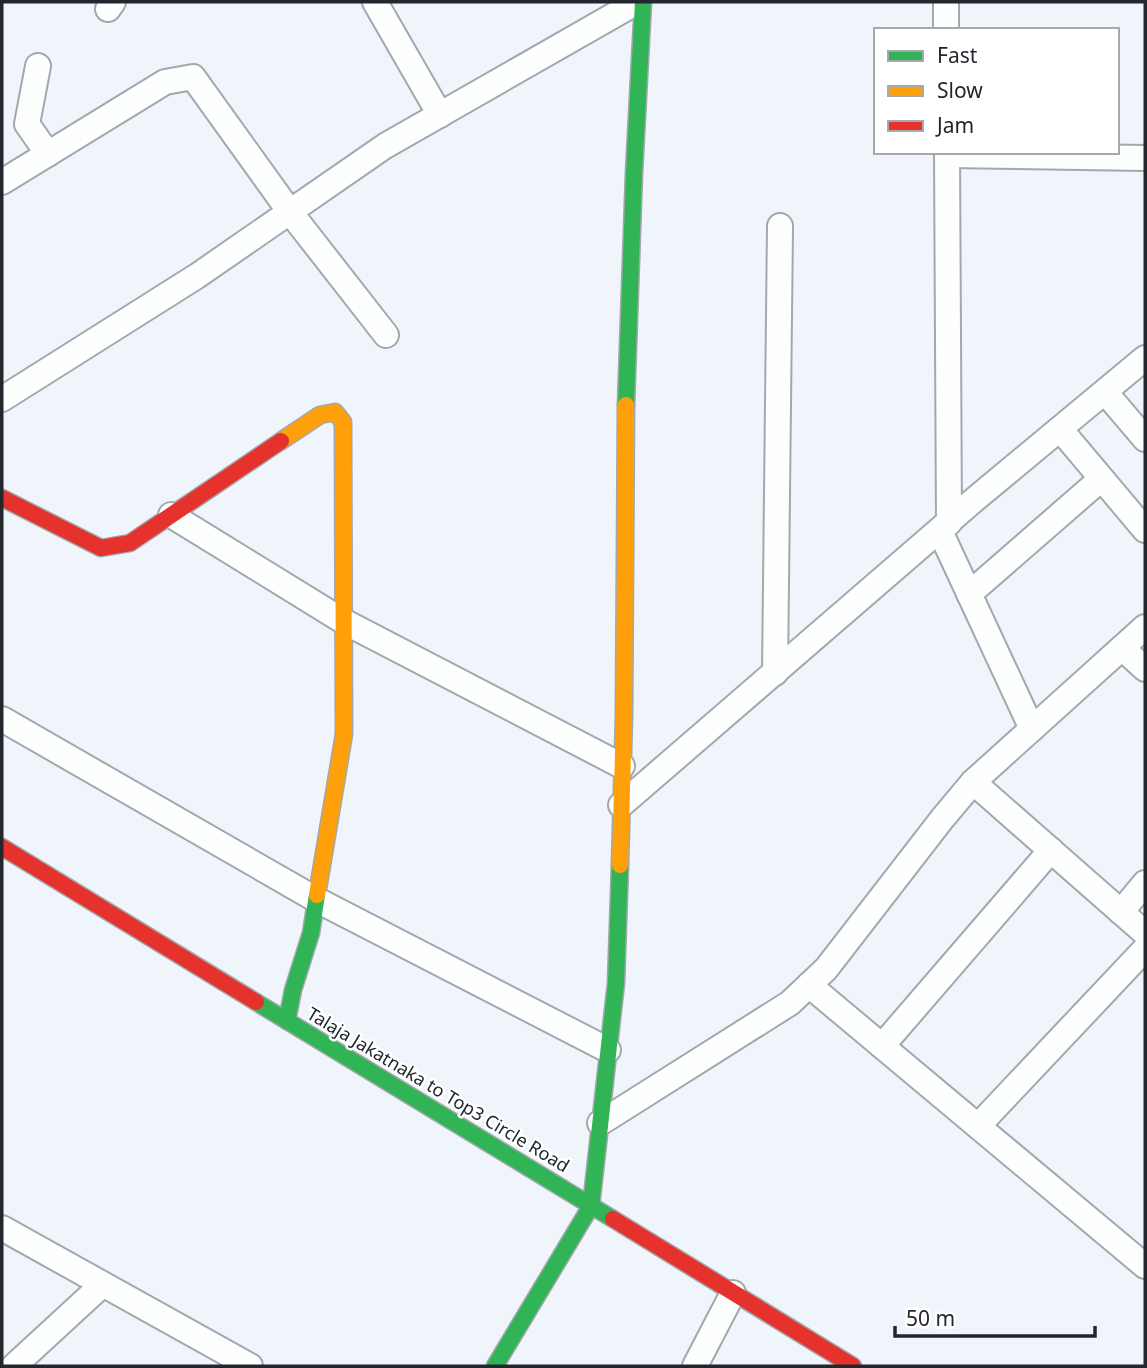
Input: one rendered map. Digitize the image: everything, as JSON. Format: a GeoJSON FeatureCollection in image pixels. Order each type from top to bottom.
{"type":"FeatureCollection","features":[{"type":"Feature","properties":{"kind":"main road"},"geometry":{"type":"LineString","coordinates":[[495,1366],[591,1206],[616,984],[622,766],[625,449],[634,173],[643,2]]}},
{"type":"Feature","properties":{"kind":"main road"},"geometry":{"type":"LineString","coordinates":[[2,498],[102,548],[114,547],[130,543],[320,415],[335,412],[343,422],[344,734],[312,933],[293,990],[287,1021]]}},
{"type":"Feature","properties":{"kind":"main road","name":"Talaja Jakatnaka to Top3 Circle Road"},"geometry":{"type":"LineString","coordinates":[[2,847],[853,1366]]}},
{"type":"Feature","properties":{"kind":"street"},"geometry":{"type":"LineString","coordinates":[[375,2],[440,115]]}},
{"type":"Feature","properties":{"kind":"street"},"geometry":{"type":"LineString","coordinates":[[2,398],[197,276],[385,146],[637,2]]}},
{"type":"Feature","properties":{"kind":"street"},"geometry":{"type":"LineString","coordinates":[[946,2],[946,28]]}},
{"type":"Feature","properties":{"kind":"street"},"geometry":{"type":"LineString","coordinates":[[38,66],[27,124],[48,154]]}},
{"type":"Feature","properties":{"kind":"street"},"geometry":{"type":"LineString","coordinates":[[2,181],[165,82],[193,77],[290,212],[386,335]]}},
{"type":"Feature","properties":{"kind":"street"},"geometry":{"type":"LineString","coordinates":[[947,154],[944,527],[969,594],[1032,729]]}},
{"type":"Feature","properties":{"kind":"street"},"geometry":{"type":"LineString","coordinates":[[987,154],[1145,158]]}},
{"type":"Feature","properties":{"kind":"street"},"geometry":{"type":"LineString","coordinates":[[775,673],[780,226]]}},
{"type":"Feature","properties":{"kind":"street"},"geometry":{"type":"LineString","coordinates":[[621,805],[974,500],[1145,358]]}},
{"type":"Feature","properties":{"kind":"street"},"geometry":{"type":"LineString","coordinates":[[1105,392],[1145,439]]}},
{"type":"Feature","properties":{"kind":"street"},"geometry":{"type":"LineString","coordinates":[[1060,429],[1145,530]]}},
{"type":"Feature","properties":{"kind":"street"},"geometry":{"type":"LineString","coordinates":[[969,594],[1101,479]]}},
{"type":"Feature","properties":{"kind":"street"},"geometry":{"type":"LineString","coordinates":[[171,515],[343,621],[622,766]]}},
{"type":"Feature","properties":{"kind":"street"},"geometry":{"type":"LineString","coordinates":[[600,1124],[790,1003],[826,969],[973,782],[1145,627]]}},
{"type":"Feature","properties":{"kind":"street"},"geometry":{"type":"LineString","coordinates":[[1122,648],[1145,669]]}},
{"type":"Feature","properties":{"kind":"street"},"geometry":{"type":"LineString","coordinates":[[2,719],[317,900],[608,1050]]}},
{"type":"Feature","properties":{"kind":"street"},"geometry":{"type":"LineString","coordinates":[[973,782],[1145,933]]}},
{"type":"Feature","properties":{"kind":"street"},"geometry":{"type":"LineString","coordinates":[[882,1046],[1051,850]]}},
{"type":"Feature","properties":{"kind":"street"},"geometry":{"type":"LineString","coordinates":[[1121,912],[1145,883]]}},
{"type":"Feature","properties":{"kind":"street"},"geometry":{"type":"LineString","coordinates":[[978,1126],[1145,948]]}},
{"type":"Feature","properties":{"kind":"street"},"geometry":{"type":"LineString","coordinates":[[809,985],[1145,1266]]}},
{"type":"Feature","properties":{"kind":"street"},"geometry":{"type":"LineString","coordinates":[[2,1228],[250,1366]]}},
{"type":"Feature","properties":{"kind":"street"},"geometry":{"type":"LineString","coordinates":[[15,1366],[102,1285]]}},
{"type":"Feature","properties":{"kind":"street"},"geometry":{"type":"LineString","coordinates":[[695,1366],[733,1293]]}},
{"type":"Feature","properties":{"kind":"traffic: fast"},"geometry":{"type":"LineString","coordinates":[[626,405],[643,2]]}},
{"type":"Feature","properties":{"kind":"traffic: fast"},"geometry":{"type":"LineString","coordinates":[[495,1366],[591,1206],[616,983],[620,865]]}},
{"type":"Feature","properties":{"kind":"traffic: fast"},"geometry":{"type":"LineString","coordinates":[[287,1021],[293,990],[311,933],[317,895]]}},
{"type":"Feature","properties":{"kind":"traffic: fast"},"geometry":{"type":"LineString","coordinates":[[256,1002],[613,1219]]}},
{"type":"Feature","properties":{"kind":"traffic: slow"},"geometry":{"type":"LineString","coordinates":[[620,865],[626,405]]}},
{"type":"Feature","properties":{"kind":"traffic: slow"},"geometry":{"type":"LineString","coordinates":[[281,441],[320,415],[335,412],[343,422],[344,734],[317,895]]}},
{"type":"Feature","properties":{"kind":"traffic: jam"},"geometry":{"type":"LineString","coordinates":[[2,498],[101,548],[130,543],[281,441]]}},
{"type":"Feature","properties":{"kind":"traffic: jam"},"geometry":{"type":"LineString","coordinates":[[2,847],[256,1002]]}},
{"type":"Feature","properties":{"kind":"traffic: jam"},"geometry":{"type":"LineString","coordinates":[[613,1219],[853,1366]]}}]}
